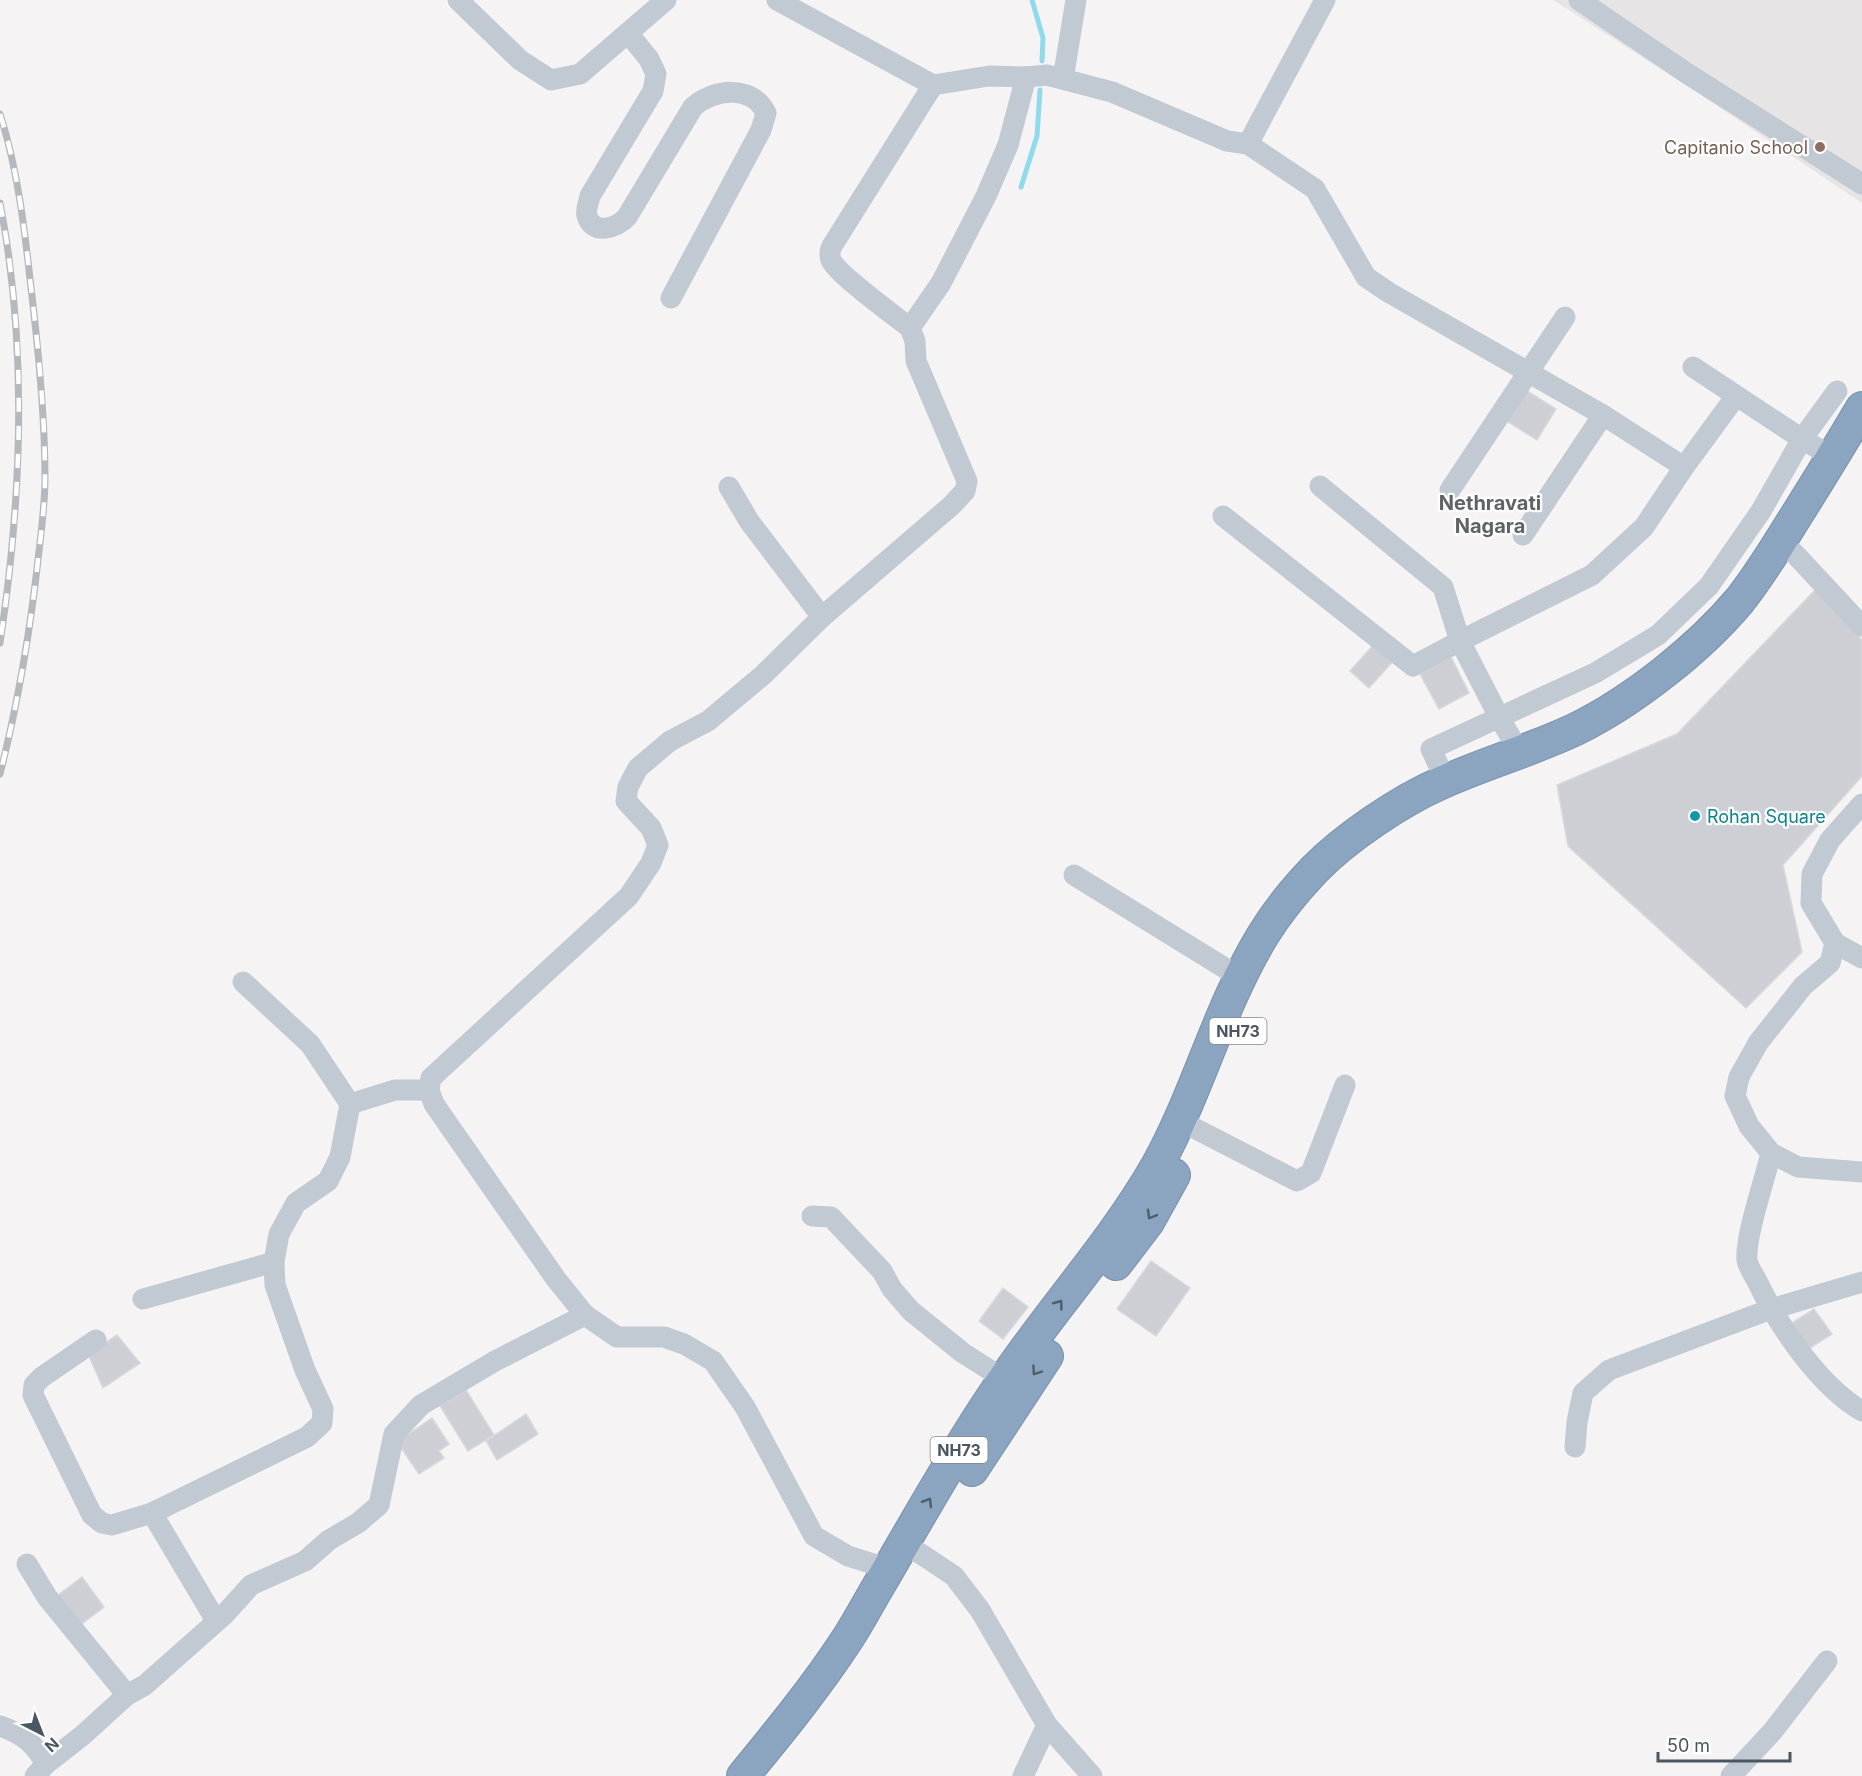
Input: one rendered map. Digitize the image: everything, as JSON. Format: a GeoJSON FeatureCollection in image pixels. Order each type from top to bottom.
{"type":"FeatureCollection","features":[{"type":"Feature","properties":{"kind":"highway","name":"NH73"},"geometry":{"type":"LineString","coordinates":[[769,1776],[826,1704],[878,1626],[904,1556],[1004,1379],[1114,1231],[1156,1167],[1240,978],[1264,934],[1315,869],[1357,834],[1421,792],[1578,728],[1618,705],[1662,674],[1709,632],[1740,600],[1779,543],[1834,458],[1849,400]]}},
{"type":"Feature","properties":{"kind":"highway","name":"NH73"},"geometry":{"type":"LineString","coordinates":[[744,1776],[805,1700],[904,1556],[964,1481],[1034,1374],[1148,1222],[1182,1160],[1257,986],[1279,944],[1328,882],[1368,849],[1430,808],[1587,744],[1637,714],[1674,688],[1754,611],[1794,553],[1862,444]]}},
{"type":"Feature","properties":{"kind":"street"},"geometry":{"type":"LineString","coordinates":[[458,0],[520,60],[551,80],[580,74],[666,0]]}},
{"type":"Feature","properties":{"kind":"street"},"geometry":{"type":"LineString","coordinates":[[777,0],[933,85],[989,76],[1047,75],[1112,92],[1227,141],[1248,144],[1316,189],[1366,277],[1388,292],[1603,415],[1684,466]]}},
{"type":"Feature","properties":{"kind":"street"},"geometry":{"type":"LineString","coordinates":[[1063,79],[1076,0]]}},
{"type":"Feature","properties":{"kind":"street"},"geometry":{"type":"LineString","coordinates":[[1248,144],[1325,0]]}},
{"type":"Feature","properties":{"kind":"street"},"geometry":{"type":"LineString","coordinates":[[1579,0],[1688,74],[1862,184]]}},
{"type":"Feature","properties":{"kind":"street"},"geometry":{"type":"LineString","coordinates":[[628,33],[649,59],[656,74],[653,91],[590,196],[586,216],[597,227],[612,228],[627,217],[693,107],[699,102],[710,96],[732,92],[757,100],[766,113],[761,130],[671,298]]}},
{"type":"Feature","properties":{"kind":"street"},"geometry":{"type":"LineString","coordinates":[[910,328],[942,283],[986,196],[1008,145],[1026,77]]}},
{"type":"Feature","properties":{"kind":"street"},"geometry":{"type":"LineString","coordinates":[[933,85],[830,252],[831,261],[843,274],[910,328],[915,341],[916,361],[967,481],[965,490],[952,505],[822,617],[763,675],[708,721],[670,741],[638,768],[628,787],[626,801],[651,828],[658,845],[651,863],[629,896],[431,1078],[429,1090],[434,1104],[463,1146],[556,1279],[585,1315],[617,1337],[664,1337],[684,1344],[713,1361],[745,1407],[814,1536],[848,1556],[904,1556],[954,1576],[980,1610],[1047,1725],[1092,1776]]}},
{"type":"Feature","properties":{"kind":"street"},"geometry":{"type":"LineString","coordinates":[[1450,490],[1565,317]]}},
{"type":"Feature","properties":{"kind":"street"},"geometry":{"type":"LineString","coordinates":[[1693,367],[1802,440],[1834,458]]}},
{"type":"Feature","properties":{"kind":"street"},"geometry":{"type":"LineString","coordinates":[[1222,516],[1413,666],[1592,575],[1644,528],[1684,466],[1736,396]]}},
{"type":"Feature","properties":{"kind":"street"},"geometry":{"type":"LineString","coordinates":[[1446,781],[1431,749],[1595,673],[1658,635],[1709,586],[1761,512],[1802,440],[1849,400]]}},
{"type":"Feature","properties":{"kind":"street"},"geometry":{"type":"LineString","coordinates":[[1523,535],[1603,415]]}},
{"type":"Feature","properties":{"kind":"street"},"geometry":{"type":"LineString","coordinates":[[1320,486],[1443,587],[1460,641],[1520,753]]}},
{"type":"Feature","properties":{"kind":"street"},"geometry":{"type":"LineString","coordinates":[[729,488],[749,521],[822,617]]}},
{"type":"Feature","properties":{"kind":"street"},"geometry":{"type":"LineString","coordinates":[[1794,553],[1862,626]]}},
{"type":"Feature","properties":{"kind":"street"},"geometry":{"type":"LineString","coordinates":[[1862,804],[1830,840],[1812,874],[1811,903],[1835,943],[1862,958]]}},
{"type":"Feature","properties":{"kind":"street"},"geometry":{"type":"LineString","coordinates":[[1074,875],[1240,978]]}},
{"type":"Feature","properties":{"kind":"street"},"geometry":{"type":"LineString","coordinates":[[1835,943],[1830,963],[1803,986],[1758,1043],[1739,1077],[1735,1096],[1749,1126],[1771,1153],[1798,1167],[1862,1172]]}},
{"type":"Feature","properties":{"kind":"street"},"geometry":{"type":"LineString","coordinates":[[96,1340],[42,1377],[34,1385],[33,1395],[92,1515],[102,1523],[112,1525],[152,1513],[306,1437],[322,1423],[323,1409],[305,1370],[275,1285],[274,1262],[279,1234],[296,1203],[328,1181],[340,1157],[350,1104],[310,1044],[243,982]]}},
{"type":"Feature","properties":{"kind":"street"},"geometry":{"type":"LineString","coordinates":[[1196,1130],[1297,1181],[1311,1173],[1345,1085]]}},
{"type":"Feature","properties":{"kind":"street"},"geometry":{"type":"LineString","coordinates":[[350,1104],[395,1090],[429,1090]]}},
{"type":"Feature","properties":{"kind":"street"},"geometry":{"type":"LineString","coordinates":[[1771,1153],[1750,1232],[1747,1261],[1770,1309],[1807,1360],[1848,1402],[1862,1411]]}},
{"type":"Feature","properties":{"kind":"street"},"geometry":{"type":"LineString","coordinates":[[812,1216],[831,1217],[882,1271],[892,1289],[911,1311],[963,1353],[1004,1379]]}},
{"type":"Feature","properties":{"kind":"street"},"geometry":{"type":"LineString","coordinates":[[143,1299],[274,1262]]}},
{"type":"Feature","properties":{"kind":"street"},"geometry":{"type":"LineString","coordinates":[[1575,1447],[1583,1393],[1609,1370],[1770,1309],[1862,1282]]}},
{"type":"Feature","properties":{"kind":"street"},"geometry":{"type":"LineString","coordinates":[[0,1726],[12,1730],[36,1747],[41,1770],[127,1695],[145,1685],[219,1619],[251,1585],[304,1561],[379,1504],[394,1434],[421,1405],[495,1361],[585,1315]]}},
{"type":"Feature","properties":{"kind":"street"},"geometry":{"type":"LineString","coordinates":[[152,1513],[212,1614],[219,1619]]}},
{"type":"Feature","properties":{"kind":"street"},"geometry":{"type":"LineString","coordinates":[[27,1564],[47,1597],[127,1695]]}},
{"type":"Feature","properties":{"kind":"street"},"geometry":{"type":"LineString","coordinates":[[1731,1776],[1772,1732],[1827,1660]]}},
{"type":"Feature","properties":{"kind":"street"},"geometry":{"type":"LineString","coordinates":[[1023,1776],[1047,1725]]}},
{"type":"Feature","properties":{"kind":"shaded area","name":"Capitanio School"},"geometry":{"type":"Polygon","coordinates":[[[1553,0],[1862,0],[1862,203],[1695,91],[1553,0]]]}},
{"type":"Feature","properties":{"kind":"building"},"geometry":{"type":"Polygon","coordinates":[[[1524,389],[1556,409],[1537,440],[1505,420],[1524,389]]]}},
{"type":"Feature","properties":{"kind":"building","name":"Rohan Square"},"geometry":{"type":"Polygon","coordinates":[[[1816,589],[1862,640],[1862,776],[1783,865],[1802,952],[1746,1008],[1568,846],[1557,785],[1677,734],[1816,589]]]}},
{"type":"Feature","properties":{"kind":"building"},"geometry":{"type":"Polygon","coordinates":[[[1376,642],[1395,659],[1369,688],[1350,671],[1376,642]]]}},
{"type":"Feature","properties":{"kind":"building"},"geometry":{"type":"Polygon","coordinates":[[[1451,657],[1469,693],[1439,709],[1420,674],[1451,657]]]}},
{"type":"Feature","properties":{"kind":"building"},"geometry":{"type":"Polygon","coordinates":[[[1151,1261],[1190,1288],[1156,1336],[1117,1309],[1151,1261]]]}},
{"type":"Feature","properties":{"kind":"building"},"geometry":{"type":"Polygon","coordinates":[[[1003,1288],[1028,1307],[1003,1339],[979,1321],[1003,1288]]]}},
{"type":"Feature","properties":{"kind":"building"},"geometry":{"type":"Polygon","coordinates":[[[1814,1309],[1832,1334],[1807,1350],[1787,1326],[1814,1309]]]}},
{"type":"Feature","properties":{"kind":"building"},"geometry":{"type":"Polygon","coordinates":[[[117,1335],[140,1363],[103,1388],[88,1354],[117,1335]]]}},
{"type":"Feature","properties":{"kind":"building"},"geometry":{"type":"Polygon","coordinates":[[[466,1390],[494,1435],[468,1451],[440,1406],[466,1390]]]}},
{"type":"Feature","properties":{"kind":"building"},"geometry":{"type":"Polygon","coordinates":[[[526,1414],[538,1434],[497,1460],[486,1441],[526,1414]]]}},
{"type":"Feature","properties":{"kind":"building"},"geometry":{"type":"Polygon","coordinates":[[[432,1418],[449,1444],[439,1451],[444,1458],[419,1474],[397,1442],[432,1418]]]}},
{"type":"Feature","properties":{"kind":"building"},"geometry":{"type":"Polygon","coordinates":[[[82,1577],[104,1607],[75,1629],[53,1599],[82,1577]]]}},
{"type":"Feature","properties":{"kind":"waterway"},"geometry":{"type":"LineString","coordinates":[[1032,0],[1043,38],[1042,61]]}},
{"type":"Feature","properties":{"kind":"waterway"},"geometry":{"type":"LineString","coordinates":[[1021,187],[1037,136],[1040,90]]}},
{"type":"Feature","properties":{"kind":"railway"},"geometry":{"type":"LineString","coordinates":[[0,114],[15,175],[25,237],[36,329],[44,428],[45,478],[42,529],[27,641],[0,774]]}},
{"type":"Feature","properties":{"kind":"railway"},"geometry":{"type":"LineString","coordinates":[[0,203],[15,313],[19,423],[13,533],[0,643]]}},
{"type":"Feature","properties":{"kind":"place","name":"Capitanio School"},"geometry":{"type":"Point","coordinates":[1820,147]}},
{"type":"Feature","properties":{"kind":"place","name":"Rohan Square"},"geometry":{"type":"Point","coordinates":[1695,816]}},
{"type":"Feature","properties":{"kind":"district","name":"Nethravati Nagara"},"geometry":{"type":"Point","coordinates":[1490,514]}}]}
